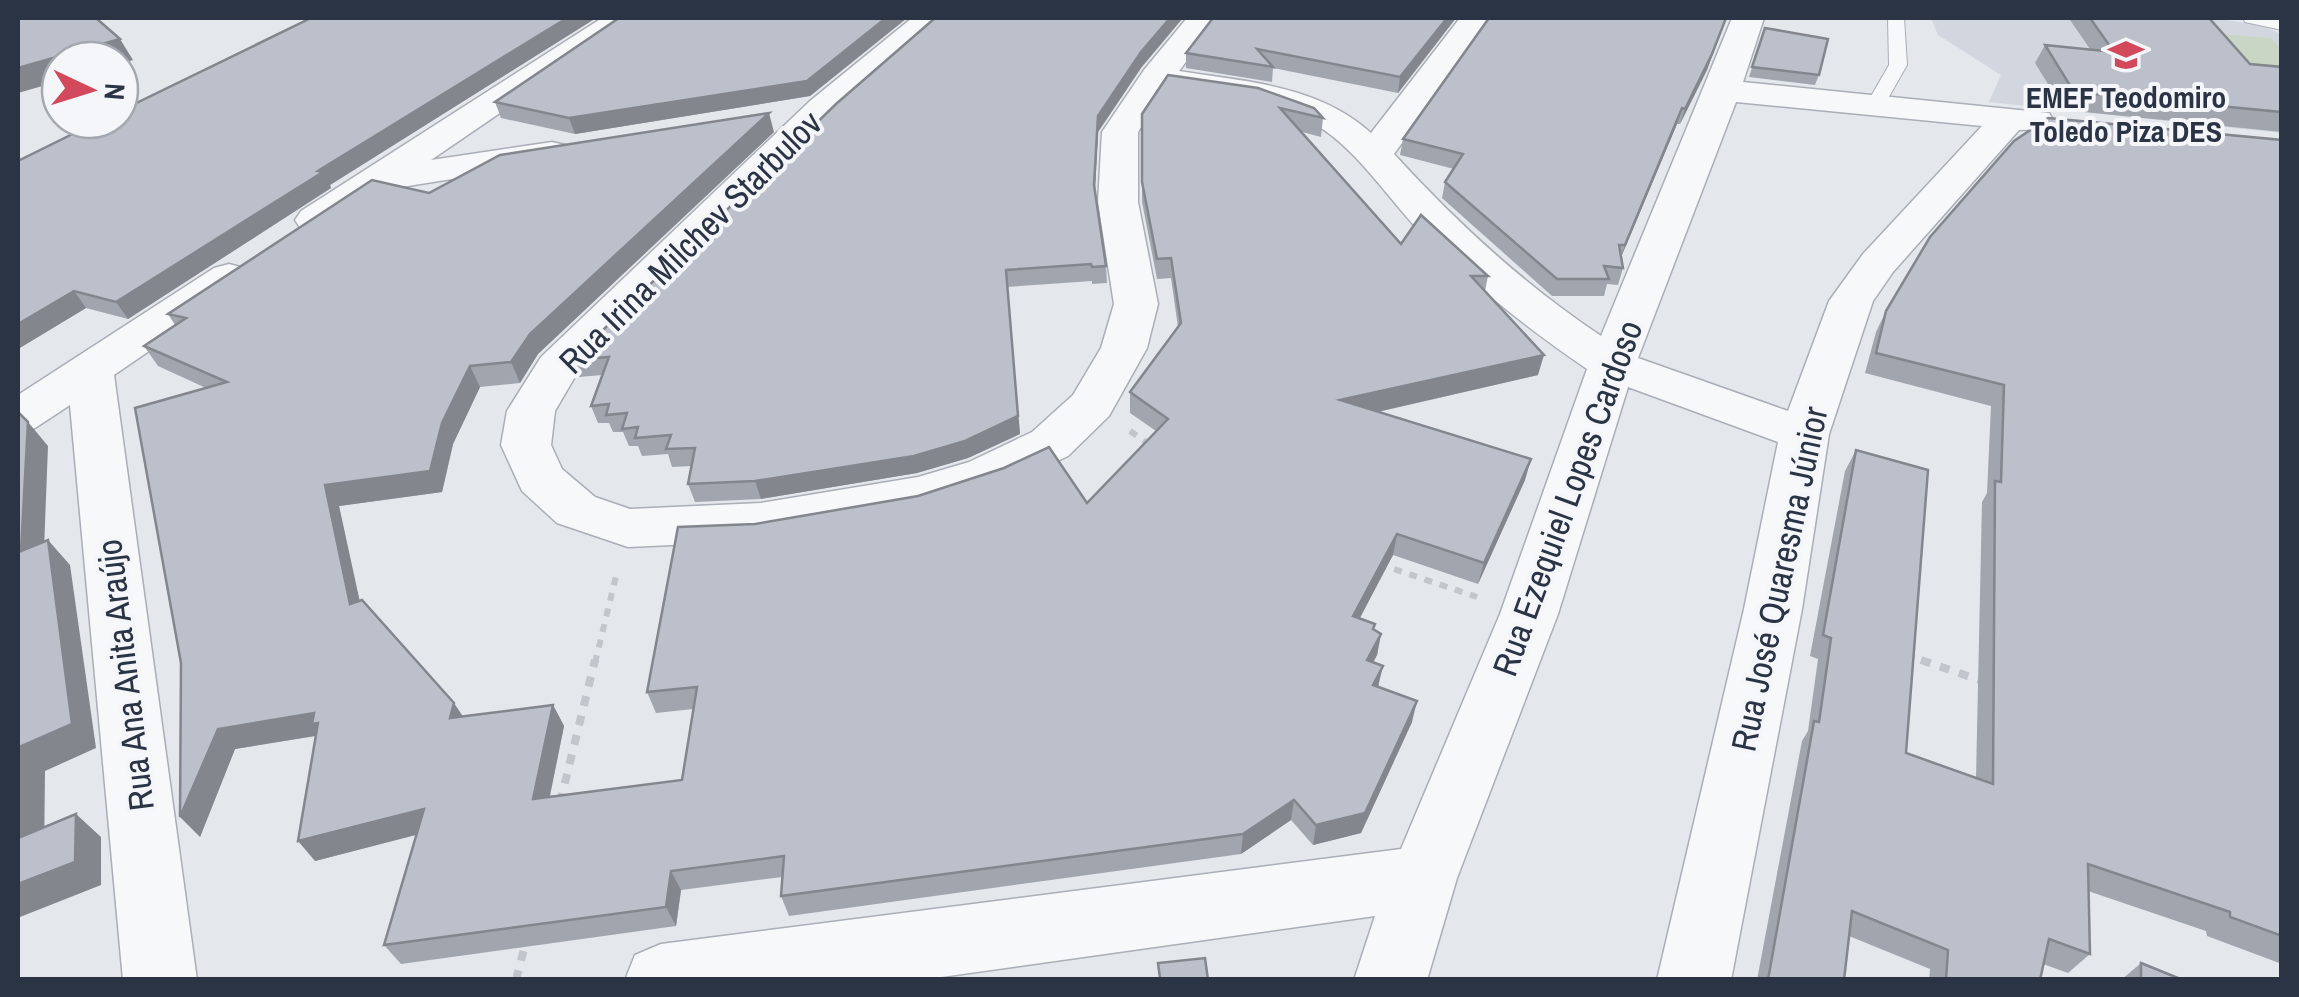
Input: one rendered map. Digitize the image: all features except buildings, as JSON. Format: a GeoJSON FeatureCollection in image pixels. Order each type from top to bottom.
{"type":"FeatureCollection","features":[{"type":"Feature","properties":{"kind":"street"},"geometry":{"type":"LineString","coordinates":[[18,416],[624,18]]}},
{"type":"Feature","properties":{"kind":"street","name":"Rua Irina Milchev Starbulov"},"geometry":{"type":"LineString","coordinates":[[931,18],[823,110],[558,367],[531,411],[526,445],[540,479],[576,510],[628,528],[762,522],[920,495],[988,474],[1050,444],[1092,405],[1124,348],[1136,304],[1118,202],[1120,132],[1156,77],[1203,18]]}},
{"type":"Feature","properties":{"kind":"street"},"geometry":{"type":"LineString","coordinates":[[1374,155],[1476,18]]}},
{"type":"Feature","properties":{"kind":"street","name":"Rua Ezequiel Lopes Cardoso"},"geometry":{"type":"LineString","coordinates":[[1390,980],[1422,878],[1528,614],[1612,364],[1723,90],[1748,18]]}},
{"type":"Feature","properties":{"kind":"street"},"geometry":{"type":"LineString","coordinates":[[1156,77],[1287,100],[1317,110],[1340,124],[1374,155],[1440,229],[1533,311],[1612,364],[1804,434]]}},
{"type":"Feature","properties":{"kind":"street"},"geometry":{"type":"LineString","coordinates":[[1723,90],[2068,125]]}},
{"type":"Feature","properties":{"kind":"street"},"geometry":{"type":"LineString","coordinates":[[764,119],[823,110]]}},
{"type":"Feature","properties":{"kind":"street","name":"Rua José Quaresma Júnior"},"geometry":{"type":"LineString","coordinates":[[1694,980],[1773,610],[1804,434],[1851,301],[1878,263],[2010,119]]}},
{"type":"Feature","properties":{"kind":"street"},"geometry":{"type":"LineString","coordinates":[[370,182],[587,147]]}},
{"type":"Feature","properties":{"kind":"street","name":"Rua Ana Anita Araújo"},"geometry":{"type":"LineString","coordinates":[[90,372],[160,980]]}},
{"type":"Feature","properties":{"kind":"street"},"geometry":{"type":"LineString","coordinates":[[661,980],[1422,878]]}},
{"type":"Feature","properties":{"kind":"lane"},"geometry":{"type":"LineString","coordinates":[[1874,105],[1898,64],[1896,18]]}},
{"type":"Feature","properties":{"kind":"lane"},"geometry":{"type":"LineString","coordinates":[[2252,18],[2282,25]]}},
{"type":"Feature","properties":{"kind":"path"},"geometry":{"type":"LineString","coordinates":[[1092,405],[1157,450]]}},
{"type":"Feature","properties":{"kind":"path"},"geometry":{"type":"LineString","coordinates":[[558,810],[628,528]]}},
{"type":"Feature","properties":{"kind":"path"},"geometry":{"type":"LineString","coordinates":[[1363,558],[1528,614]]}},
{"type":"Feature","properties":{"kind":"path"},"geometry":{"type":"LineString","coordinates":[[1905,654],[1999,687]]}},
{"type":"Feature","properties":{"kind":"path"},"geometry":{"type":"LineString","coordinates":[[516,980],[530,923]]}},
{"type":"Feature","properties":{"kind":"shaded area","name":"EMEF Teodomiro Toledo Piza DES"},"geometry":{"type":"Polygon","coordinates":[[[1931,18],[2213,18],[2260,25],[2281,34],[2281,133],[1989,102],[2001,75],[1938,35],[1931,18]]]}},
{"type":"Feature","properties":{"kind":"green space"},"geometry":{"type":"Polygon","coordinates":[[[2218,34],[2271,38],[2281,50],[2281,74],[2252,72],[2218,34]]]}},
{"type":"Feature","properties":{"kind":"place","name":"EMEF Teodomiro Toledo Piza DES"},"geometry":{"type":"Point","coordinates":[2126,55]}}]}
